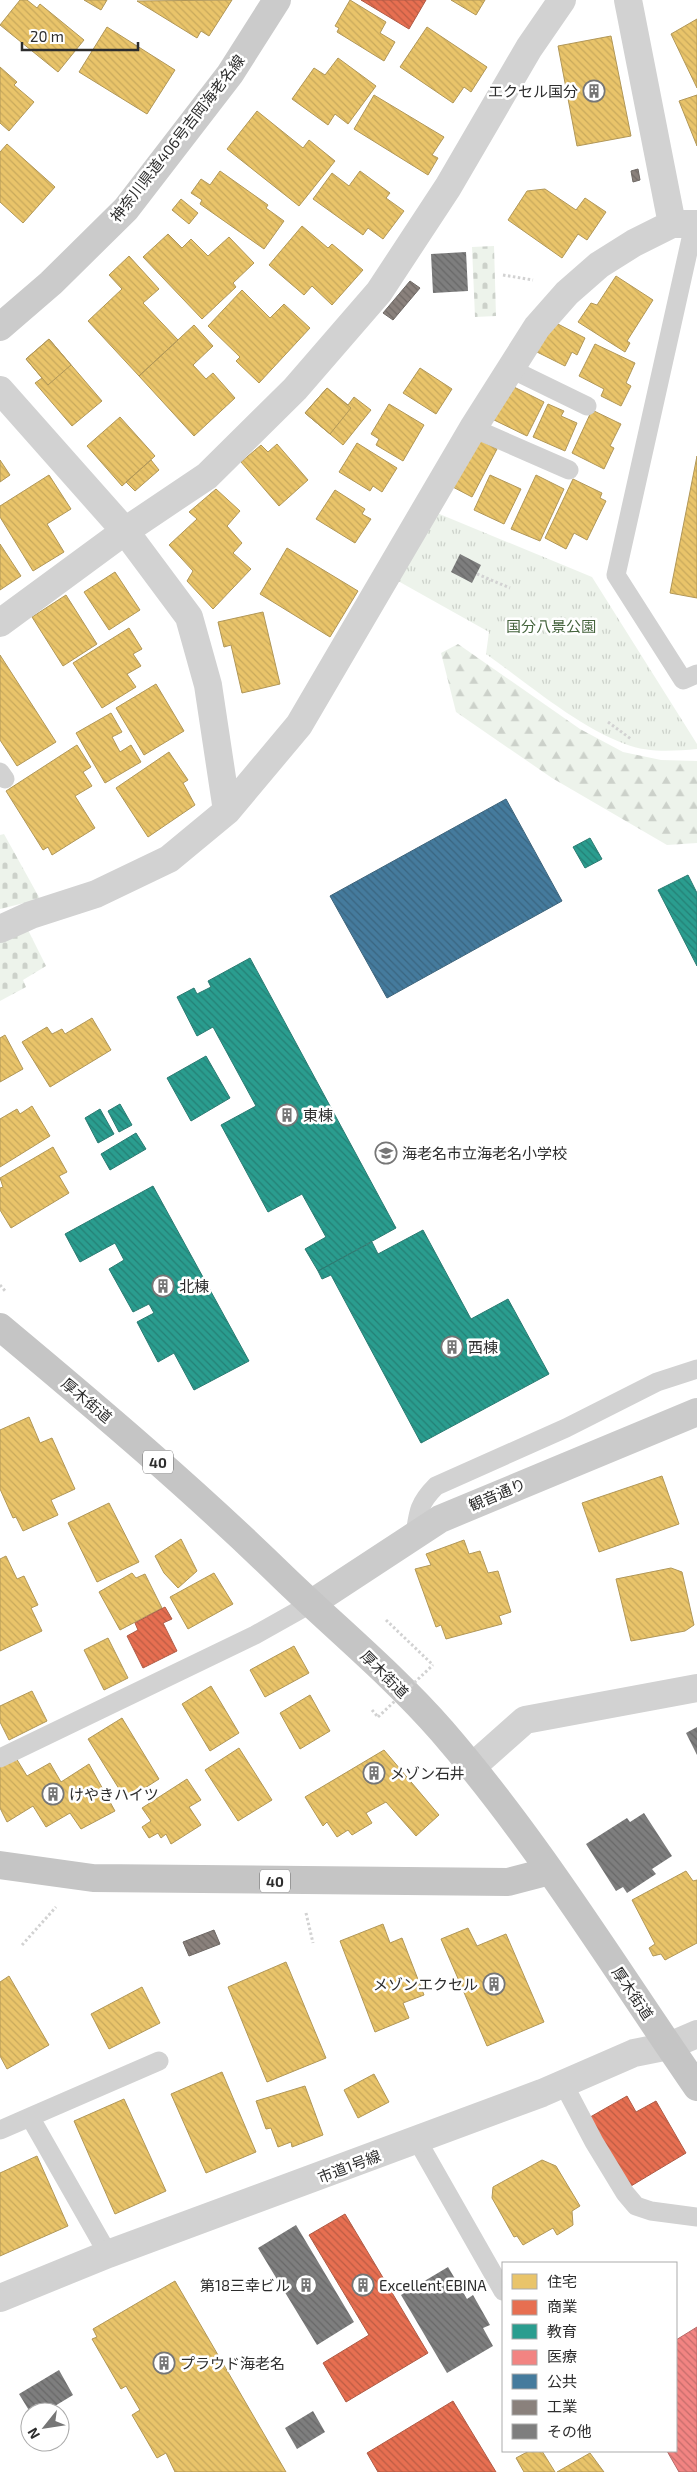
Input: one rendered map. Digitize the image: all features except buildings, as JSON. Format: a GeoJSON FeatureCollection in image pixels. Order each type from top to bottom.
{"type":"FeatureCollection","features":[{"type":"Feature","properties":{"kind":"main road","name":"神奈川県道406号吉岡海老名線"},"geometry":{"type":"LineString","coordinates":[[0,327],[51,283],[126,209],[230,74],[277,0]]}},
{"type":"Feature","properties":{"kind":"main road","name":"厚木街道"},"geometry":{"type":"LineString","coordinates":[[0,1327],[115,1423],[254,1547],[440,1729],[505,1808],[697,2087]]}},
{"type":"Feature","properties":{"kind":"main road","name":"観音通り"},"geometry":{"type":"LineString","coordinates":[[312,1603],[440,1519],[697,1412]]}},
{"type":"Feature","properties":{"kind":"main road","name":"40"},"geometry":{"type":"LineString","coordinates":[[0,1865],[93,1878],[228,1881],[508,1882],[550,1871]]}},
{"type":"Feature","properties":{"kind":"street"},"geometry":{"type":"LineString","coordinates":[[0,623],[125,531],[207,476],[295,389],[379,292],[448,187],[529,48],[562,0]]}},
{"type":"Feature","properties":{"kind":"street"},"geometry":{"type":"LineString","coordinates":[[0,929],[22,918],[96,894],[169,859],[227,811],[299,725],[473,428],[537,328],[567,293],[600,265],[634,243],[688,224],[633,2]]}},
{"type":"Feature","properties":{"kind":"street"},"geometry":{"type":"LineString","coordinates":[[0,390],[125,531],[189,617],[208,685],[227,811]]}},
{"type":"Feature","properties":{"kind":"street"},"geometry":{"type":"LineString","coordinates":[[472,1767],[525,1720],[697,1688]]}},
{"type":"Feature","properties":{"kind":"street","name":"市道1号線"},"geometry":{"type":"LineString","coordinates":[[0,2298],[108,2254],[542,2093],[634,2053],[669,2046],[697,2034]]}},
{"type":"Feature","properties":{"kind":"lane"},"geometry":{"type":"LineString","coordinates":[[688,224],[616,574],[683,680],[697,674]]}},
{"type":"Feature","properties":{"kind":"lane"},"geometry":{"type":"LineString","coordinates":[[511,369],[587,406]]}},
{"type":"Feature","properties":{"kind":"lane"},"geometry":{"type":"LineString","coordinates":[[473,428],[569,470]]}},
{"type":"Feature","properties":{"kind":"lane"},"geometry":{"type":"LineString","coordinates":[[415,1535],[418,1509],[427,1495],[436,1486],[566,1428],[657,1382],[697,1369]]}},
{"type":"Feature","properties":{"kind":"lane"},"geometry":{"type":"LineString","coordinates":[[0,1758],[255,1635],[312,1603]]}},
{"type":"Feature","properties":{"kind":"lane"},"geometry":{"type":"LineString","coordinates":[[0,2130],[159,2061]]}},
{"type":"Feature","properties":{"kind":"lane"},"geometry":{"type":"LineString","coordinates":[[563,2083],[594,2142],[625,2192],[636,2206],[651,2211],[697,2217]]}},
{"type":"Feature","properties":{"kind":"lane"},"geometry":{"type":"LineString","coordinates":[[30,2117],[108,2254]]}},
{"type":"Feature","properties":{"kind":"lane"},"geometry":{"type":"LineString","coordinates":[[417,2140],[502,2289]]}},
{"type":"Feature","properties":{"kind":"path"},"geometry":{"type":"LineString","coordinates":[[503,275],[535,280]]}},
{"type":"Feature","properties":{"kind":"path"},"geometry":{"type":"LineString","coordinates":[[477,574],[510,588]]}},
{"type":"Feature","properties":{"kind":"path"},"geometry":{"type":"LineString","coordinates":[[608,722],[631,739]]}},
{"type":"Feature","properties":{"kind":"path"},"geometry":{"type":"LineString","coordinates":[[0,1285],[6,1292]]}},
{"type":"Feature","properties":{"kind":"path"},"geometry":{"type":"LineString","coordinates":[[378,1717],[433,1665],[386,1620]]}},
{"type":"Feature","properties":{"kind":"path"},"geometry":{"type":"LineString","coordinates":[[22,1945],[61,1901]]}},
{"type":"Feature","properties":{"kind":"path"},"geometry":{"type":"LineString","coordinates":[[304,1906],[313,1943]]}},
{"type":"Feature","properties":{"kind":"green space"},"geometry":{"type":"Polygon","coordinates":[[[494,246],[496,316],[475,317],[472,247],[494,246]]]}},
{"type":"Feature","properties":{"kind":"green space","name":"国分八景公園"},"geometry":{"type":"Polygon","coordinates":[[[437,513],[592,577],[697,744],[697,749],[670,751],[643,749],[625,744],[589,727],[553,704],[486,654],[489,632],[398,581],[437,513]]]}},
{"type":"Feature","properties":{"kind":"green space"},"geometry":{"type":"Polygon","coordinates":[[[458,644],[580,729],[623,752],[661,760],[697,761],[697,843],[667,845],[552,778],[456,712],[441,653],[458,644]]]}},
{"type":"Feature","properties":{"kind":"green space"},"geometry":{"type":"Polygon","coordinates":[[[4,834],[40,899],[0,909],[0,835],[4,834]]]}},
{"type":"Feature","properties":{"kind":"green space"},"geometry":{"type":"Polygon","coordinates":[[[27,928],[46,966],[23,980],[26,987],[0,1001],[0,942],[27,928]]]}},
{"type":"Feature","properties":{"kind":"place","name":"エクセル国分"},"geometry":{"type":"Point","coordinates":[594,91]}},
{"type":"Feature","properties":{"kind":"place","name":"東棟"},"geometry":{"type":"Point","coordinates":[287,1115]}},
{"type":"Feature","properties":{"kind":"place","name":"海老名市立海老名小学校"},"geometry":{"type":"Point","coordinates":[386,1153]}},
{"type":"Feature","properties":{"kind":"place","name":"北棟"},"geometry":{"type":"Point","coordinates":[163,1286]}},
{"type":"Feature","properties":{"kind":"place","name":"西棟"},"geometry":{"type":"Point","coordinates":[452,1347]}},
{"type":"Feature","properties":{"kind":"place","name":"メゾン石井"},"geometry":{"type":"Point","coordinates":[374,1773]}},
{"type":"Feature","properties":{"kind":"place","name":"けやきハイツ"},"geometry":{"type":"Point","coordinates":[53,1794]}},
{"type":"Feature","properties":{"kind":"place","name":"メゾンエクセル"},"geometry":{"type":"Point","coordinates":[494,1984]}},
{"type":"Feature","properties":{"kind":"place","name":"第18三幸ビル"},"geometry":{"type":"Point","coordinates":[306,2285]}},
{"type":"Feature","properties":{"kind":"place","name":"Excellent EBINA"},"geometry":{"type":"Point","coordinates":[363,2285]}},
{"type":"Feature","properties":{"kind":"place","name":"プラウド海老名"},"geometry":{"type":"Point","coordinates":[164,2363]}}]}
